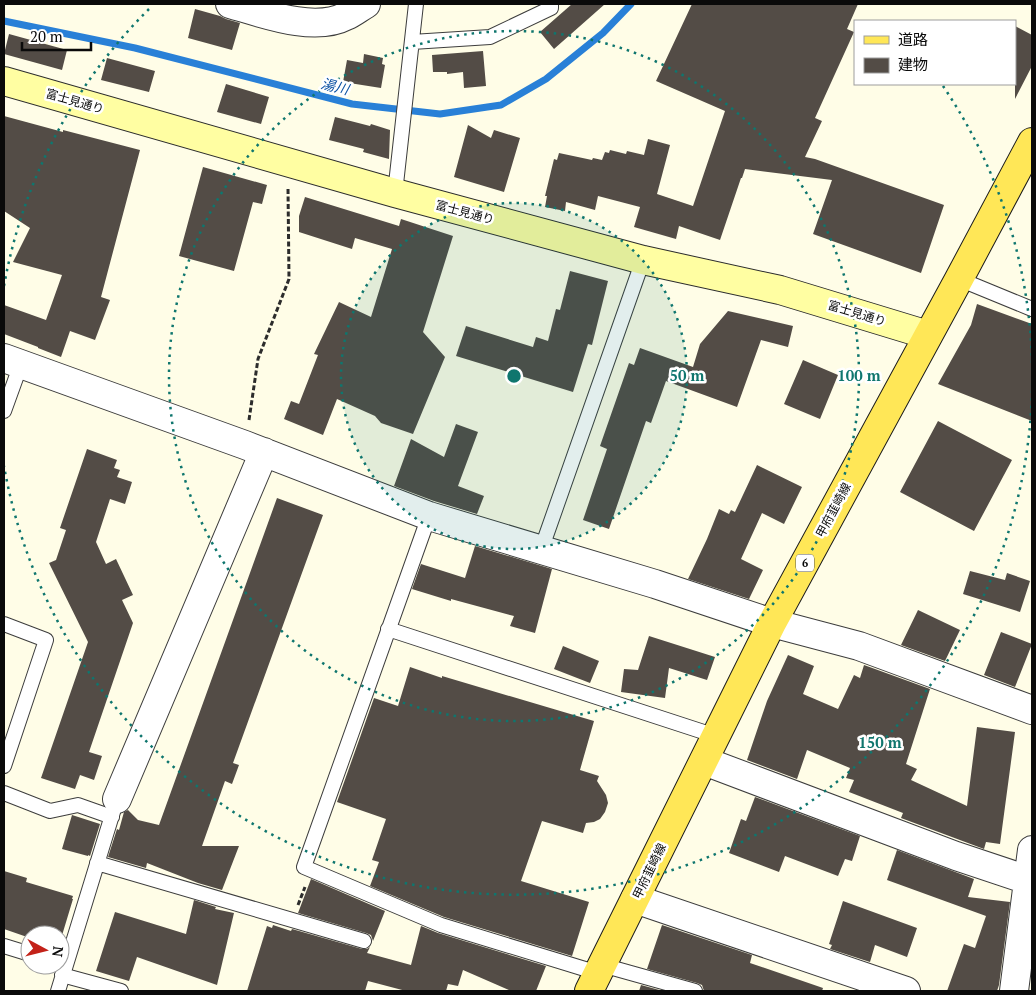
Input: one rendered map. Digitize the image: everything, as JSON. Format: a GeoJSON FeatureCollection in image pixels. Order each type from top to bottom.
{"type":"FeatureCollection","features":[{"type":"Feature","properties":{"kind":"main road","name":"甲府韮崎線"},"geometry":{"type":"LineString","coordinates":[[597,977],[772,623],[1032,142]]}},
{"type":"Feature","properties":{"kind":"street"},"geometry":{"type":"LineString","coordinates":[[230,4],[295,22],[324,23],[345,17],[366,4]]}},
{"type":"Feature","properties":{"kind":"street","name":"富士見通り"},"geometry":{"type":"LineString","coordinates":[[4,80],[394,192],[643,260],[780,290],[928,335]]}},
{"type":"Feature","properties":{"kind":"street"},"geometry":{"type":"LineString","coordinates":[[12,361],[255,449],[429,516],[655,584],[772,623],[859,646],[1032,710]]}},
{"type":"Feature","properties":{"kind":"street"},"geometry":{"type":"LineString","coordinates":[[115,808],[255,449]]}},
{"type":"Feature","properties":{"kind":"street"},"geometry":{"type":"LineString","coordinates":[[704,761],[956,856],[1028,880]]}},
{"type":"Feature","properties":{"kind":"street"},"geometry":{"type":"LineString","coordinates":[[1014,991],[1032,850]]}},
{"type":"Feature","properties":{"kind":"street"},"geometry":{"type":"LineString","coordinates":[[635,898],[906,991]]}},
{"type":"Feature","properties":{"kind":"lane"},"geometry":{"type":"LineString","coordinates":[[394,192],[416,4]]}},
{"type":"Feature","properties":{"kind":"lane"},"geometry":{"type":"LineString","coordinates":[[412,42],[490,37],[551,8],[551,4]]}},
{"type":"Feature","properties":{"kind":"lane"},"geometry":{"type":"LineString","coordinates":[[541,550],[643,260]]}},
{"type":"Feature","properties":{"kind":"lane"},"geometry":{"type":"LineString","coordinates":[[959,278],[1032,309]]}},
{"type":"Feature","properties":{"kind":"lane"},"geometry":{"type":"LineString","coordinates":[[4,411],[12,361]]}},
{"type":"Feature","properties":{"kind":"lane"},"geometry":{"type":"LineString","coordinates":[[429,516],[304,867],[440,925],[597,977],[695,991]]}},
{"type":"Feature","properties":{"kind":"lane"},"geometry":{"type":"LineString","coordinates":[[4,624],[46,640],[4,766]]}},
{"type":"Feature","properties":{"kind":"lane"},"geometry":{"type":"LineString","coordinates":[[388,629],[716,736]]}},
{"type":"Feature","properties":{"kind":"lane"},"geometry":{"type":"LineString","coordinates":[[4,794],[50,811],[78,805],[115,808],[70,945]]}},
{"type":"Feature","properties":{"kind":"lane"},"geometry":{"type":"LineString","coordinates":[[98,863],[364,942]]}},
{"type":"Feature","properties":{"kind":"lane"},"geometry":{"type":"LineString","coordinates":[[4,946],[20,951]]}},
{"type":"Feature","properties":{"kind":"lane"},"geometry":{"type":"LineString","coordinates":[[70,971],[120,991]]}},
{"type":"Feature","properties":{"kind":"lane"},"geometry":{"type":"LineString","coordinates":[[58,991],[61,975]]}},
{"type":"Feature","properties":{"kind":"path"},"geometry":{"type":"LineString","coordinates":[[255,449],[258,358],[289,279],[288,162]]}},
{"type":"Feature","properties":{"kind":"path"},"geometry":{"type":"LineString","coordinates":[[293,920],[311,870]]}},
{"type":"Feature","properties":{"kind":"building"},"geometry":{"type":"Polygon","coordinates":[[[572,4],[605,4],[554,49],[540,32],[572,4]]]}},
{"type":"Feature","properties":{"kind":"building"},"geometry":{"type":"Polygon","coordinates":[[[692,4],[858,4],[847,29],[854,32],[815,118],[822,121],[805,157],[944,205],[921,273],[813,234],[832,180],[745,169],[720,240],[679,226],[676,239],[634,227],[640,207],[598,196],[595,210],[566,202],[565,211],[545,207],[547,196],[545,196],[554,159],[557,160],[559,153],[592,160],[593,158],[602,160],[605,152],[609,153],[610,150],[626,154],[627,151],[644,155],[648,139],[670,145],[657,194],[693,206],[725,111],[656,81],[692,4]]]}},
{"type":"Feature","properties":{"kind":"building"},"geometry":{"type":"Polygon","coordinates":[[[195,9],[240,23],[232,50],[188,38],[195,9]]]}},
{"type":"Feature","properties":{"kind":"building"},"geometry":{"type":"Polygon","coordinates":[[[1016,27],[1032,35],[1032,66],[1015,99],[1016,27]]]}},
{"type":"Feature","properties":{"kind":"building"},"geometry":{"type":"Polygon","coordinates":[[[9,34],[67,50],[62,70],[4,54],[9,34]]]}},
{"type":"Feature","properties":{"kind":"building"},"geometry":{"type":"Polygon","coordinates":[[[483,51],[486,86],[464,88],[463,72],[447,74],[447,72],[433,72],[432,55],[483,51]]]}},
{"type":"Feature","properties":{"kind":"building"},"geometry":{"type":"Polygon","coordinates":[[[364,54],[383,58],[382,64],[385,65],[381,88],[343,82],[347,60],[363,63],[364,54]]]}},
{"type":"Feature","properties":{"kind":"building"},"geometry":{"type":"Polygon","coordinates":[[[107,58],[155,71],[149,92],[101,80],[107,58]]]}},
{"type":"Feature","properties":{"kind":"building"},"geometry":{"type":"Polygon","coordinates":[[[226,84],[269,97],[261,124],[217,112],[226,84]]]}},
{"type":"Feature","properties":{"kind":"building"},"geometry":{"type":"Polygon","coordinates":[[[4,116],[140,150],[101,297],[110,300],[95,340],[70,331],[61,357],[4,334],[4,305],[46,320],[62,275],[13,262],[30,228],[4,211],[4,116]]]}},
{"type":"Feature","properties":{"kind":"building"},"geometry":{"type":"Polygon","coordinates":[[[335,117],[390,130],[389,159],[363,152],[364,149],[329,140],[335,117]]]}},
{"type":"Feature","properties":{"kind":"building"},"geometry":{"type":"Polygon","coordinates":[[[468,125],[491,138],[494,130],[520,138],[504,192],[454,177],[468,125]]]}},
{"type":"Feature","properties":{"kind":"building"},"geometry":{"type":"Polygon","coordinates":[[[203,167],[267,185],[262,204],[253,202],[234,271],[179,256],[203,167]]]}},
{"type":"Feature","properties":{"kind":"building"},"geometry":{"type":"Polygon","coordinates":[[[305,197],[399,226],[401,219],[453,236],[423,332],[445,357],[413,434],[381,423],[375,416],[337,399],[323,435],[284,419],[291,401],[299,404],[318,355],[314,354],[339,302],[371,317],[392,249],[355,238],[352,249],[299,232],[299,216],[305,197]]]}},
{"type":"Feature","properties":{"kind":"building"},"geometry":{"type":"Polygon","coordinates":[[[570,271],[608,281],[592,345],[588,344],[573,392],[456,356],[466,326],[533,347],[536,337],[548,341],[556,309],[560,310],[570,271]]]}},
{"type":"Feature","properties":{"kind":"building"},"geometry":{"type":"Polygon","coordinates":[[[977,304],[1032,324],[1032,421],[938,384],[971,325],[977,304]]]}},
{"type":"Feature","properties":{"kind":"building"},"geometry":{"type":"Polygon","coordinates":[[[728,311],[793,326],[788,347],[761,340],[737,407],[666,381],[651,423],[646,421],[609,529],[583,520],[607,449],[600,446],[629,363],[634,365],[640,348],[693,367],[700,344],[728,311]]]}},
{"type":"Feature","properties":{"kind":"building"},"geometry":{"type":"Polygon","coordinates":[[[803,360],[838,375],[820,419],[784,404],[803,360]]]}},
{"type":"Feature","properties":{"kind":"building"},"geometry":{"type":"Polygon","coordinates":[[[938,421],[1012,460],[974,531],[900,492],[938,421]]]}},
{"type":"Feature","properties":{"kind":"building"},"geometry":{"type":"Polygon","coordinates":[[[456,424],[478,432],[458,486],[484,496],[477,514],[394,486],[411,439],[444,457],[456,424]]]}},
{"type":"Feature","properties":{"kind":"building"},"geometry":{"type":"Polygon","coordinates":[[[87,449],[117,460],[114,468],[120,470],[117,477],[132,482],[125,504],[110,499],[96,542],[106,564],[116,559],[133,595],[122,600],[133,623],[89,752],[102,756],[94,780],[80,775],[75,789],[41,778],[88,642],[49,563],[56,560],[66,530],[60,528],[87,449]]]}},
{"type":"Feature","properties":{"kind":"building"},"geometry":{"type":"Polygon","coordinates":[[[757,465],[802,487],[784,524],[762,513],[741,559],[763,570],[749,599],[688,579],[719,509],[729,514],[731,510],[735,512],[757,465]]]}},
{"type":"Feature","properties":{"kind":"building"},"geometry":{"type":"Polygon","coordinates":[[[277,498],[323,515],[233,763],[239,765],[232,784],[225,781],[202,846],[239,846],[222,890],[198,883],[147,863],[146,868],[108,857],[124,812],[128,810],[138,820],[159,825],[277,498]]]}},
{"type":"Feature","properties":{"kind":"building"},"geometry":{"type":"Polygon","coordinates":[[[475,546],[552,569],[535,633],[510,626],[514,616],[451,599],[451,601],[412,589],[421,564],[465,578],[475,546]]]}},
{"type":"Feature","properties":{"kind":"building"},"geometry":{"type":"Polygon","coordinates":[[[970,571],[1005,580],[1007,573],[1030,581],[1020,612],[963,594],[970,571]]]}},
{"type":"Feature","properties":{"kind":"building"},"geometry":{"type":"Polygon","coordinates":[[[918,610],[960,630],[945,661],[901,645],[918,610]]]}},
{"type":"Feature","properties":{"kind":"building"},"geometry":{"type":"Polygon","coordinates":[[[1001,632],[1032,644],[1015,687],[984,675],[1001,632]]]}},
{"type":"Feature","properties":{"kind":"building"},"geometry":{"type":"Polygon","coordinates":[[[649,636],[715,657],[707,680],[669,668],[665,698],[621,692],[624,669],[638,670],[649,636]]]}},
{"type":"Feature","properties":{"kind":"building"},"geometry":{"type":"Polygon","coordinates":[[[563,646],[599,661],[590,683],[554,669],[563,646]]]}},
{"type":"Feature","properties":{"kind":"building"},"geometry":{"type":"Polygon","coordinates":[[[788,655],[814,666],[803,694],[838,709],[854,675],[860,678],[864,665],[930,689],[906,764],[917,769],[911,780],[967,806],[977,727],[1015,732],[1000,844],[986,842],[984,849],[901,818],[903,813],[849,792],[854,780],[846,778],[850,768],[807,750],[797,779],[747,760],[767,701],[788,655]]]}},
{"type":"Feature","properties":{"kind":"building"},"geometry":{"type":"Polygon","coordinates":[[[410,667],[442,678],[442,676],[594,721],[580,770],[599,776],[597,781],[606,795],[608,803],[605,812],[600,819],[586,823],[583,833],[542,821],[521,881],[589,902],[572,956],[444,917],[370,886],[379,862],[372,860],[386,819],[337,802],[374,698],[398,706],[410,667]]]}},
{"type":"Feature","properties":{"kind":"building"},"geometry":{"type":"Polygon","coordinates":[[[755,797],[860,836],[852,861],[845,859],[838,876],[785,856],[779,872],[729,853],[741,819],[746,821],[755,797]]]}},
{"type":"Feature","properties":{"kind":"building"},"geometry":{"type":"Polygon","coordinates":[[[72,815],[100,824],[90,856],[62,849],[72,815]]]}},
{"type":"Feature","properties":{"kind":"building"},"geometry":{"type":"Polygon","coordinates":[[[897,850],[974,879],[968,897],[1010,902],[997,991],[947,991],[964,944],[975,948],[986,916],[887,880],[897,850]]]}},
{"type":"Feature","properties":{"kind":"building"},"geometry":{"type":"Polygon","coordinates":[[[4,871],[27,878],[26,882],[73,896],[65,925],[20,925],[20,935],[4,929],[4,871]]]}},
{"type":"Feature","properties":{"kind":"building"},"geometry":{"type":"Polygon","coordinates":[[[311,879],[385,911],[373,941],[371,935],[366,933],[298,913],[311,879]]]}},
{"type":"Feature","properties":{"kind":"building"},"geometry":{"type":"Polygon","coordinates":[[[194,900],[216,907],[215,909],[234,913],[217,985],[137,957],[129,981],[96,971],[115,912],[186,934],[194,900]]]}},
{"type":"Feature","properties":{"kind":"building"},"geometry":{"type":"Polygon","coordinates":[[[843,901],[917,928],[907,957],[875,945],[870,962],[830,949],[832,945],[829,944],[843,901]]]}},
{"type":"Feature","properties":{"kind":"building"},"geometry":{"type":"Polygon","coordinates":[[[273,925],[362,949],[370,947],[367,953],[411,965],[421,926],[546,966],[536,991],[511,991],[463,970],[458,986],[448,984],[446,991],[406,991],[368,981],[365,991],[247,991],[267,926],[272,928],[273,925]]]}},
{"type":"Feature","properties":{"kind":"building"},"geometry":{"type":"Polygon","coordinates":[[[662,925],[752,955],[750,963],[823,988],[822,991],[704,991],[702,985],[697,983],[647,969],[662,925]]]}},
{"type":"Feature","properties":{"kind":"building"},"geometry":{"type":"Polygon","coordinates":[[[641,985],[663,991],[639,991],[641,985]]]}},
{"type":"Feature","properties":{"kind":"waterway","name":"湯川"},"geometry":{"type":"LineString","coordinates":[[4,21],[135,48],[352,104],[440,114],[501,105],[546,79],[603,33],[631,4]]}}]}
